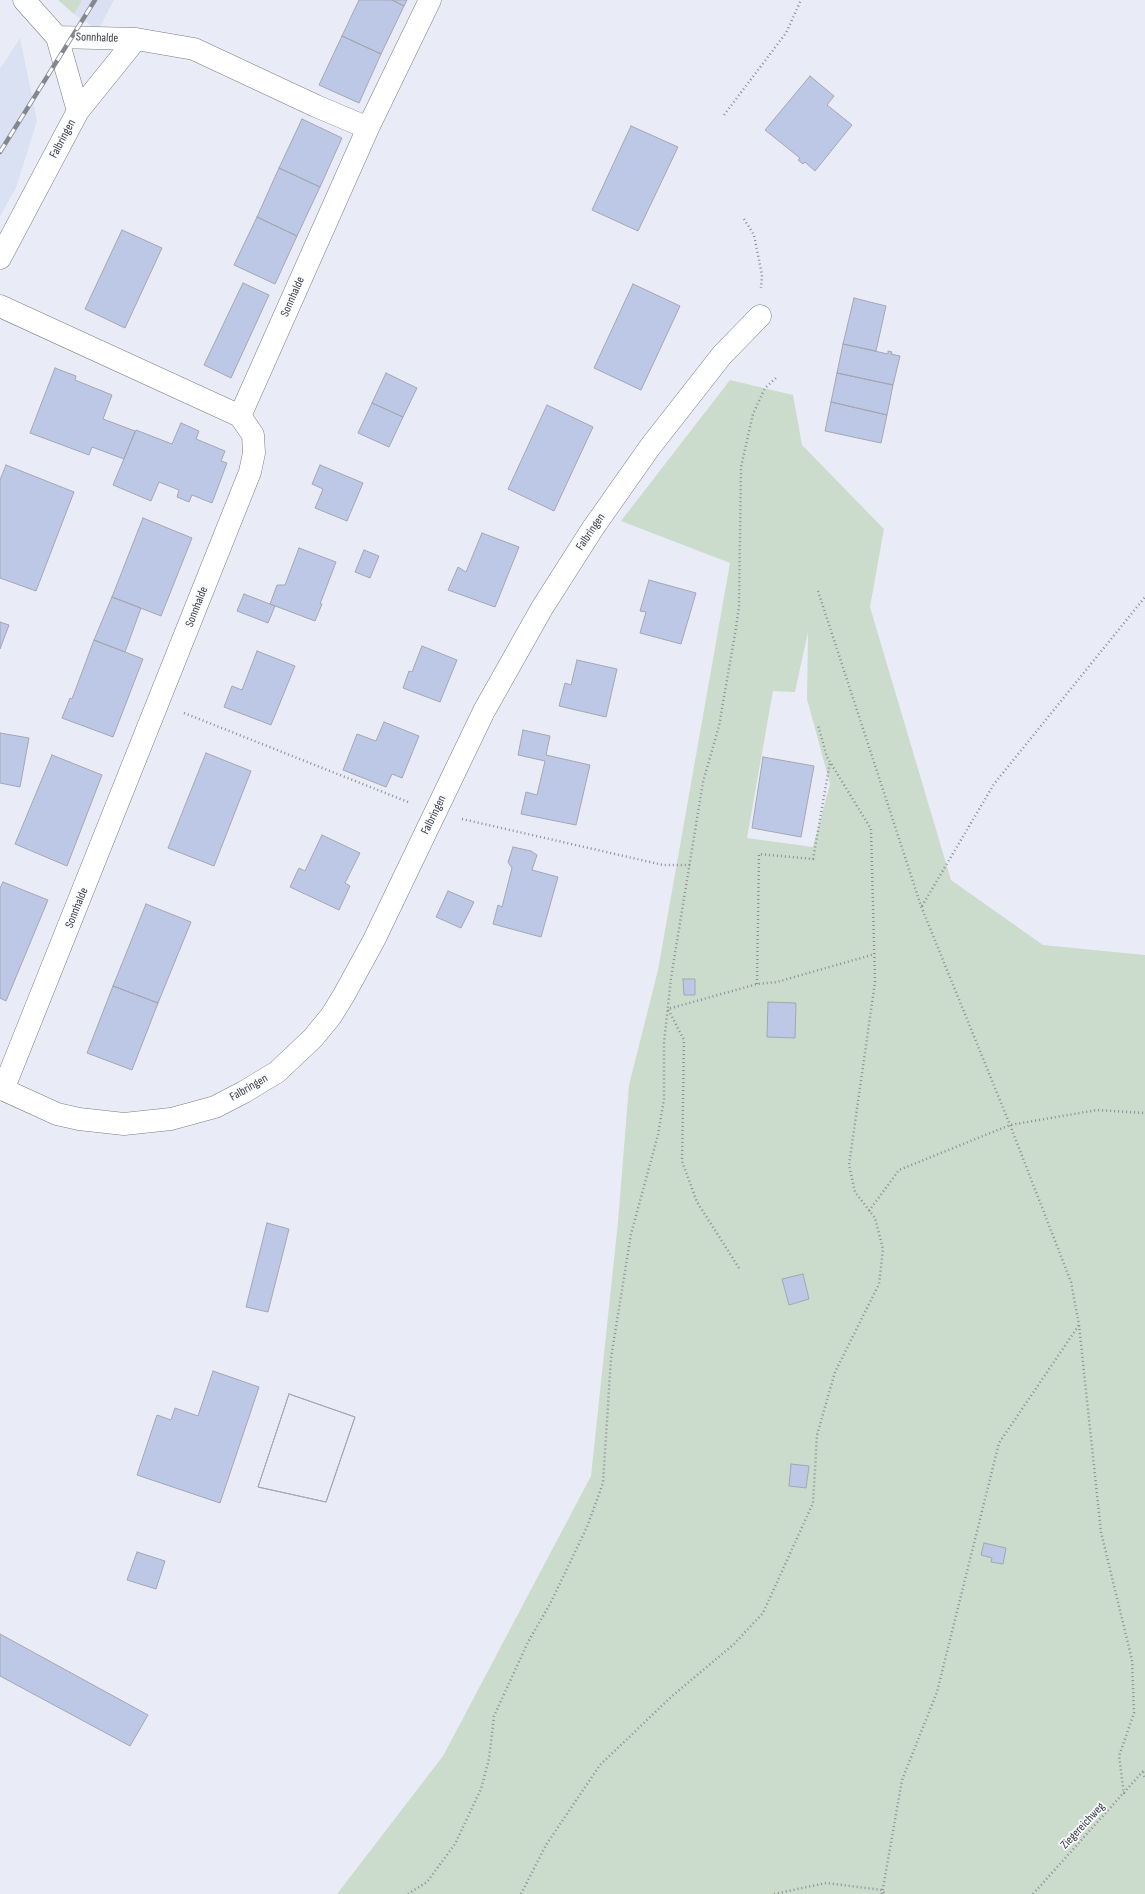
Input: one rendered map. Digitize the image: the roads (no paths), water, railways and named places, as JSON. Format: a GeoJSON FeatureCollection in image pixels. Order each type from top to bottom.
{"type":"FeatureCollection","features":[{"type":"Feature","properties":{"kind":"street","name":"Falbringen"},"geometry":{"type":"LineString","coordinates":[[0,258],[78,111],[57,37],[24,0]]}},
{"type":"Feature","properties":{"kind":"street","name":"Sonnhalde"},"geometry":{"type":"LineString","coordinates":[[2,1089],[159,703],[250,472],[254,453],[253,435],[240,416],[368,128],[430,0]]}},
{"type":"Feature","properties":{"kind":"street","name":"Sonnhalde"},"geometry":{"type":"LineString","coordinates":[[57,37],[136,40],[194,49],[316,106],[368,128]]}},
{"type":"Feature","properties":{"kind":"street","name":"Sonnhalde"},"geometry":{"type":"LineString","coordinates":[[78,111],[136,40]]}},
{"type":"Feature","properties":{"kind":"street"},"geometry":{"type":"LineString","coordinates":[[0,306],[240,416]]}},
{"type":"Feature","properties":{"kind":"street","name":"Falbringen"},"geometry":{"type":"LineString","coordinates":[[2,1089],[57,1114],[79,1119],[124,1124],[171,1119],[215,1106],[244,1092],[277,1072],[313,1038],[331,1016],[374,940],[484,711],[542,608],[593,528],[650,447],[722,355],[760,316]]}},
{"type":"Feature","properties":{"kind":"railway"},"geometry":{"type":"LineString","coordinates":[[0,152],[95,0]]}}]}
